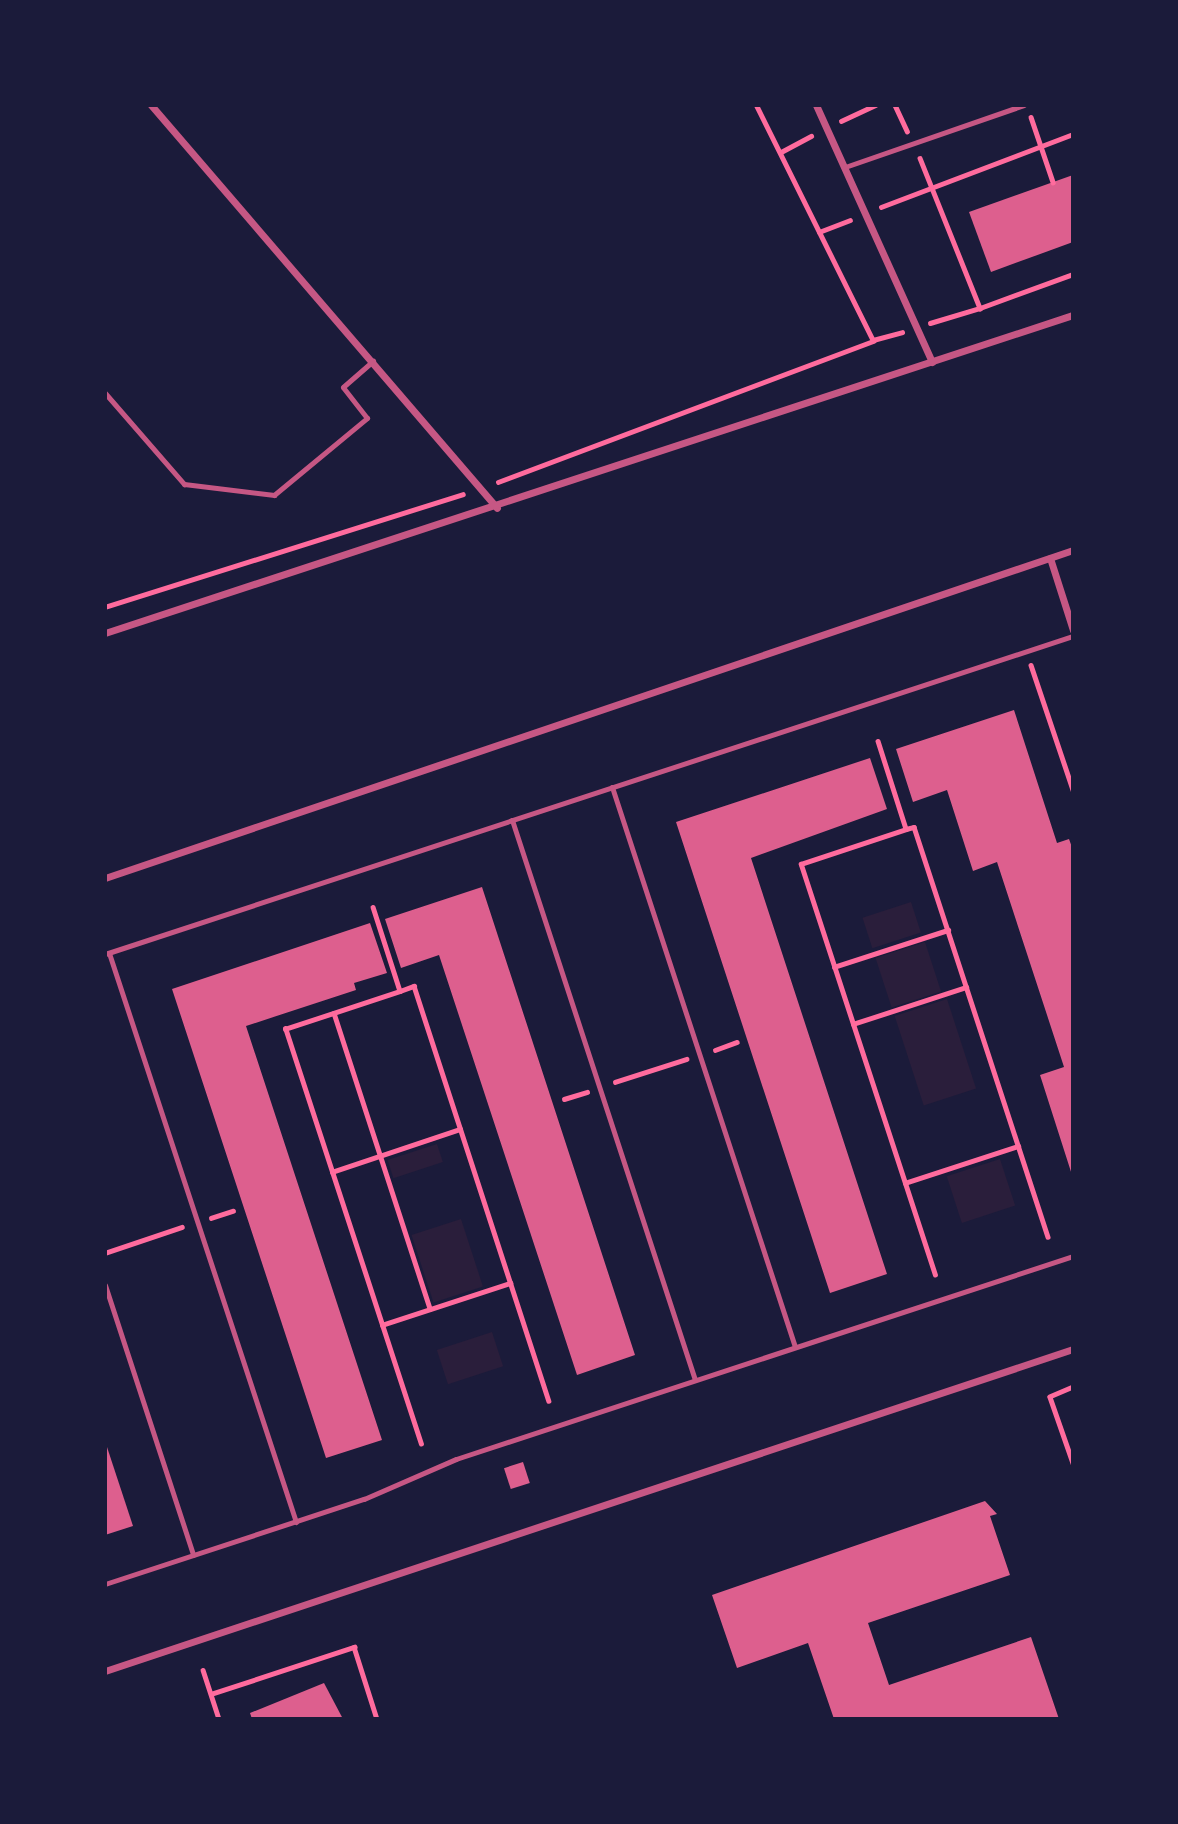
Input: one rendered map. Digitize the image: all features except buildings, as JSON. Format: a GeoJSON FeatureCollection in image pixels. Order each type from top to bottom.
{"type":"FeatureCollection","features":[{"type":"Feature","properties":{"kind":"street"},"geometry":{"type":"LineString","coordinates":[[151,105],[497,508]]}},
{"type":"Feature","properties":{"kind":"street"},"geometry":{"type":"LineString","coordinates":[[816,105],[932,362]]}},
{"type":"Feature","properties":{"kind":"street"},"geometry":{"type":"LineString","coordinates":[[105,633],[497,508],[1073,315]]}},
{"type":"Feature","properties":{"kind":"street"},"geometry":{"type":"LineString","coordinates":[[105,878],[1073,550]]}},
{"type":"Feature","properties":{"kind":"street"},"geometry":{"type":"LineString","coordinates":[[1050,558],[1073,630]]}},
{"type":"Feature","properties":{"kind":"street"},"geometry":{"type":"LineString","coordinates":[[105,1671],[1073,1349]]}},
{"type":"Feature","properties":{"kind":"lane"},"geometry":{"type":"LineString","coordinates":[[845,167],[1026,105]]}},
{"type":"Feature","properties":{"kind":"lane"},"geometry":{"type":"LineString","coordinates":[[105,393],[184,484],[274,495],[367,418],[343,387],[373,361]]}},
{"type":"Feature","properties":{"kind":"lane"},"geometry":{"type":"LineString","coordinates":[[296,1522],[107,953],[1073,636]]}},
{"type":"Feature","properties":{"kind":"lane"},"geometry":{"type":"LineString","coordinates":[[612,787],[795,1348]]}},
{"type":"Feature","properties":{"kind":"lane"},"geometry":{"type":"LineString","coordinates":[[512,820],[695,1380]]}},
{"type":"Feature","properties":{"kind":"lane"},"geometry":{"type":"LineString","coordinates":[[105,1584],[296,1522],[456,1459],[1073,1256]]}},
{"type":"Feature","properties":{"kind":"lane"},"geometry":{"type":"LineString","coordinates":[[105,1285],[193,1555]]}},
{"type":"Feature","properties":{"kind":"path"},"geometry":{"type":"LineString","coordinates":[[105,607],[481,489],[873,341],[756,105]]}},
{"type":"Feature","properties":{"kind":"path"},"geometry":{"type":"LineString","coordinates":[[1026,105],[1054,182]]}},
{"type":"Feature","properties":{"kind":"path"},"geometry":{"type":"LineString","coordinates":[[1073,134],[934,184],[980,308],[1073,274]]}},
{"type":"Feature","properties":{"kind":"path"},"geometry":{"type":"LineString","coordinates":[[1026,651],[1073,790]]}},
{"type":"Feature","properties":{"kind":"path"},"geometry":{"type":"LineString","coordinates":[[878,741],[906,829]]}},
{"type":"Feature","properties":{"kind":"path"},"geometry":{"type":"LineString","coordinates":[[935,1275],[801,864],[914,827],[1048,1237]]}},
{"type":"Feature","properties":{"kind":"path"},"geometry":{"type":"LineString","coordinates":[[373,907],[400,991]]}},
{"type":"Feature","properties":{"kind":"path"},"geometry":{"type":"LineString","coordinates":[[834,967],[948,930]]}},
{"type":"Feature","properties":{"kind":"path"},"geometry":{"type":"LineString","coordinates":[[421,1444],[285,1029],[414,986],[549,1401]]}},
{"type":"Feature","properties":{"kind":"path"},"geometry":{"type":"LineString","coordinates":[[853,1024],[966,987]]}},
{"type":"Feature","properties":{"kind":"path"},"geometry":{"type":"LineString","coordinates":[[334,1013],[430,1309]]}},
{"type":"Feature","properties":{"kind":"path"},"geometry":{"type":"LineString","coordinates":[[564,1099],[737,1042]]}},
{"type":"Feature","properties":{"kind":"path"},"geometry":{"type":"LineString","coordinates":[[332,1172],[461,1129]]}},
{"type":"Feature","properties":{"kind":"path"},"geometry":{"type":"LineString","coordinates":[[905,1183],[1018,1146]]}},
{"type":"Feature","properties":{"kind":"path"},"geometry":{"type":"LineString","coordinates":[[105,1253],[233,1211]]}},
{"type":"Feature","properties":{"kind":"path"},"geometry":{"type":"LineString","coordinates":[[382,1325],[510,1283]]}},
{"type":"Feature","properties":{"kind":"path"},"geometry":{"type":"LineString","coordinates":[[1073,1387],[1050,1397],[1073,1463]]}},
{"type":"Feature","properties":{"kind":"path"},"geometry":{"type":"LineString","coordinates":[[211,1694],[354,1647],[377,1719]]}},
{"type":"Feature","properties":{"kind":"path"},"geometry":{"type":"LineString","coordinates":[[203,1670],[219,1719]]}},
{"type":"Feature","properties":{"kind":"shaded area"},"geometry":{"type":"Polygon","coordinates":[[[911,902],[921,932],[872,948],[862,918],[911,902]]]}},
{"type":"Feature","properties":{"kind":"shaded area"},"geometry":{"type":"Polygon","coordinates":[[[925,942],[941,991],[892,1008],[876,958],[925,942]]]}},
{"type":"Feature","properties":{"kind":"shaded area"},"geometry":{"type":"Polygon","coordinates":[[[947,999],[976,1088],[924,1105],[895,1016],[947,999]]]}},
{"type":"Feature","properties":{"kind":"shaded area"},"geometry":{"type":"Polygon","coordinates":[[[437,1144],[443,1162],[393,1178],[388,1160],[437,1144]]]}},
{"type":"Feature","properties":{"kind":"shaded area"},"geometry":{"type":"Polygon","coordinates":[[[1000,1159],[1015,1206],[962,1223],[947,1176],[1000,1159]]]}},
{"type":"Feature","properties":{"kind":"shaded area"},"geometry":{"type":"Polygon","coordinates":[[[461,1219],[483,1287],[433,1303],[412,1235],[461,1219]]]}},
{"type":"Feature","properties":{"kind":"shaded area"},"geometry":{"type":"Polygon","coordinates":[[[492,1332],[503,1366],[448,1384],[437,1350],[492,1332]]]}}]}
